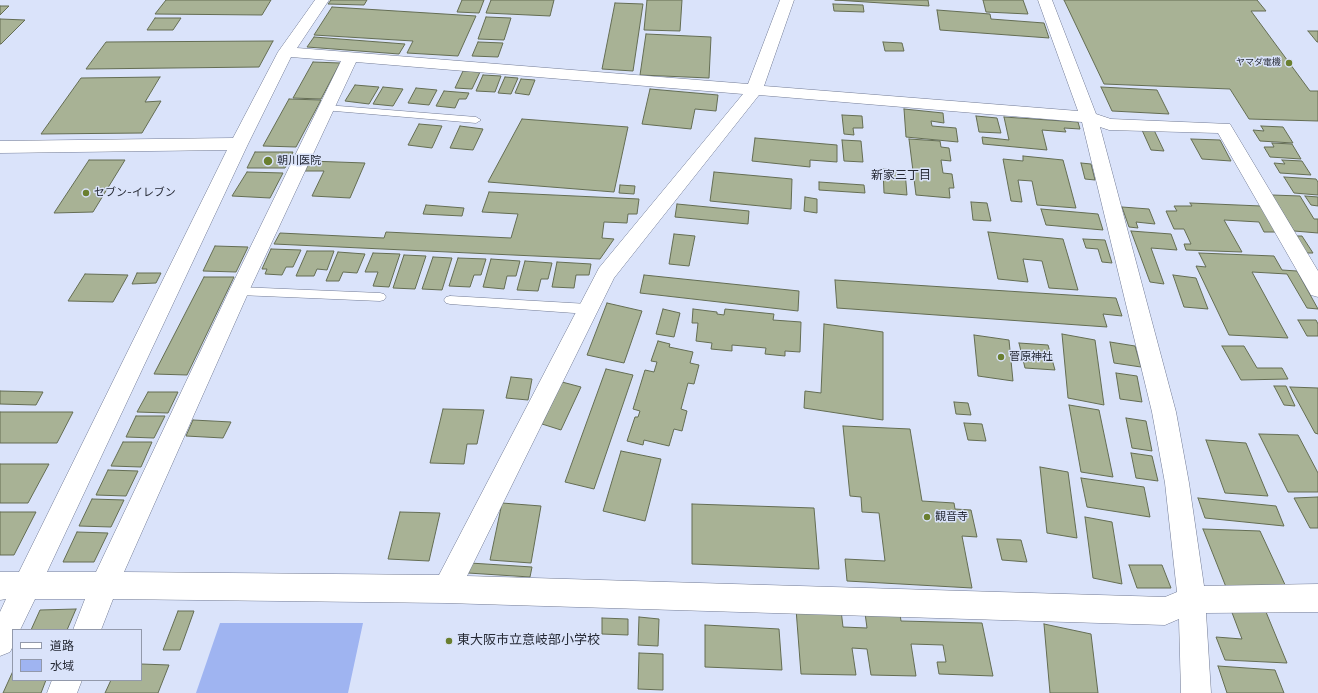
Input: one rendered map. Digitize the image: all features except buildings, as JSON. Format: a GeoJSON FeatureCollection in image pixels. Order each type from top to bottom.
{"type":"FeatureCollection","features":[{"type":"Feature","properties":{"kind":"street"},"geometry":{"type":"LineString","coordinates":[[0,642],[240,144],[286,52],[322,0]]}},
{"type":"Feature","properties":{"kind":"street"},"geometry":{"type":"LineString","coordinates":[[446,590],[606,273],[754,91],[787,0]]}},
{"type":"Feature","properties":{"kind":"street"},"geometry":{"type":"LineString","coordinates":[[1045,0],[1089,118],[1164,412],[1177,483],[1192,600],[1196,693]]}},
{"type":"Feature","properties":{"kind":"street"},"geometry":{"type":"LineString","coordinates":[[286,52],[1089,118],[1109,124],[1224,128],[1318,289]]}},
{"type":"Feature","properties":{"kind":"street"},"geometry":{"type":"LineString","coordinates":[[87,629],[104,585],[239,291],[351,57]]}},
{"type":"Feature","properties":{"kind":"street"},"geometry":{"type":"LineString","coordinates":[[0,147],[240,144]]}},
{"type":"Feature","properties":{"kind":"street"},"geometry":{"type":"LineString","coordinates":[[0,586],[104,585],[446,590],[1165,611],[1192,600],[1318,598]]}},
{"type":"Feature","properties":{"kind":"street"},"geometry":{"type":"LineString","coordinates":[[62,693],[68,681]]}},
{"type":"Feature","properties":{"kind":"lane"},"geometry":{"type":"LineString","coordinates":[[326,108],[476,120]]}},
{"type":"Feature","properties":{"kind":"lane"},"geometry":{"type":"LineString","coordinates":[[239,291],[380,297]]}},
{"type":"Feature","properties":{"kind":"lane"},"geometry":{"type":"LineString","coordinates":[[450,300],[588,309]]}},
{"type":"Feature","properties":{"kind":"water"},"geometry":{"type":"Polygon","coordinates":[[[220,623],[363,623],[348,693],[196,693],[220,623]]]}},
{"type":"Feature","properties":{"kind":"place","name":"ヤマダ電機"},"geometry":{"type":"Point","coordinates":[1289,63]}},
{"type":"Feature","properties":{"kind":"place","name":"朝川医院"},"geometry":{"type":"Point","coordinates":[268,161]}},
{"type":"Feature","properties":{"kind":"place","name":"セブン-イレブン"},"geometry":{"type":"Point","coordinates":[86,193]}},
{"type":"Feature","properties":{"kind":"place","name":"菅原神社"},"geometry":{"type":"Point","coordinates":[1001,357]}},
{"type":"Feature","properties":{"kind":"place","name":"観音寺"},"geometry":{"type":"Point","coordinates":[927,517]}},
{"type":"Feature","properties":{"kind":"place","name":"東大阪市立意岐部小学校"},"geometry":{"type":"Point","coordinates":[449,641]}},
{"type":"Feature","properties":{"kind":"district","name":"新家三丁目"},"geometry":{"type":"Point","coordinates":[901,176]}}]}
